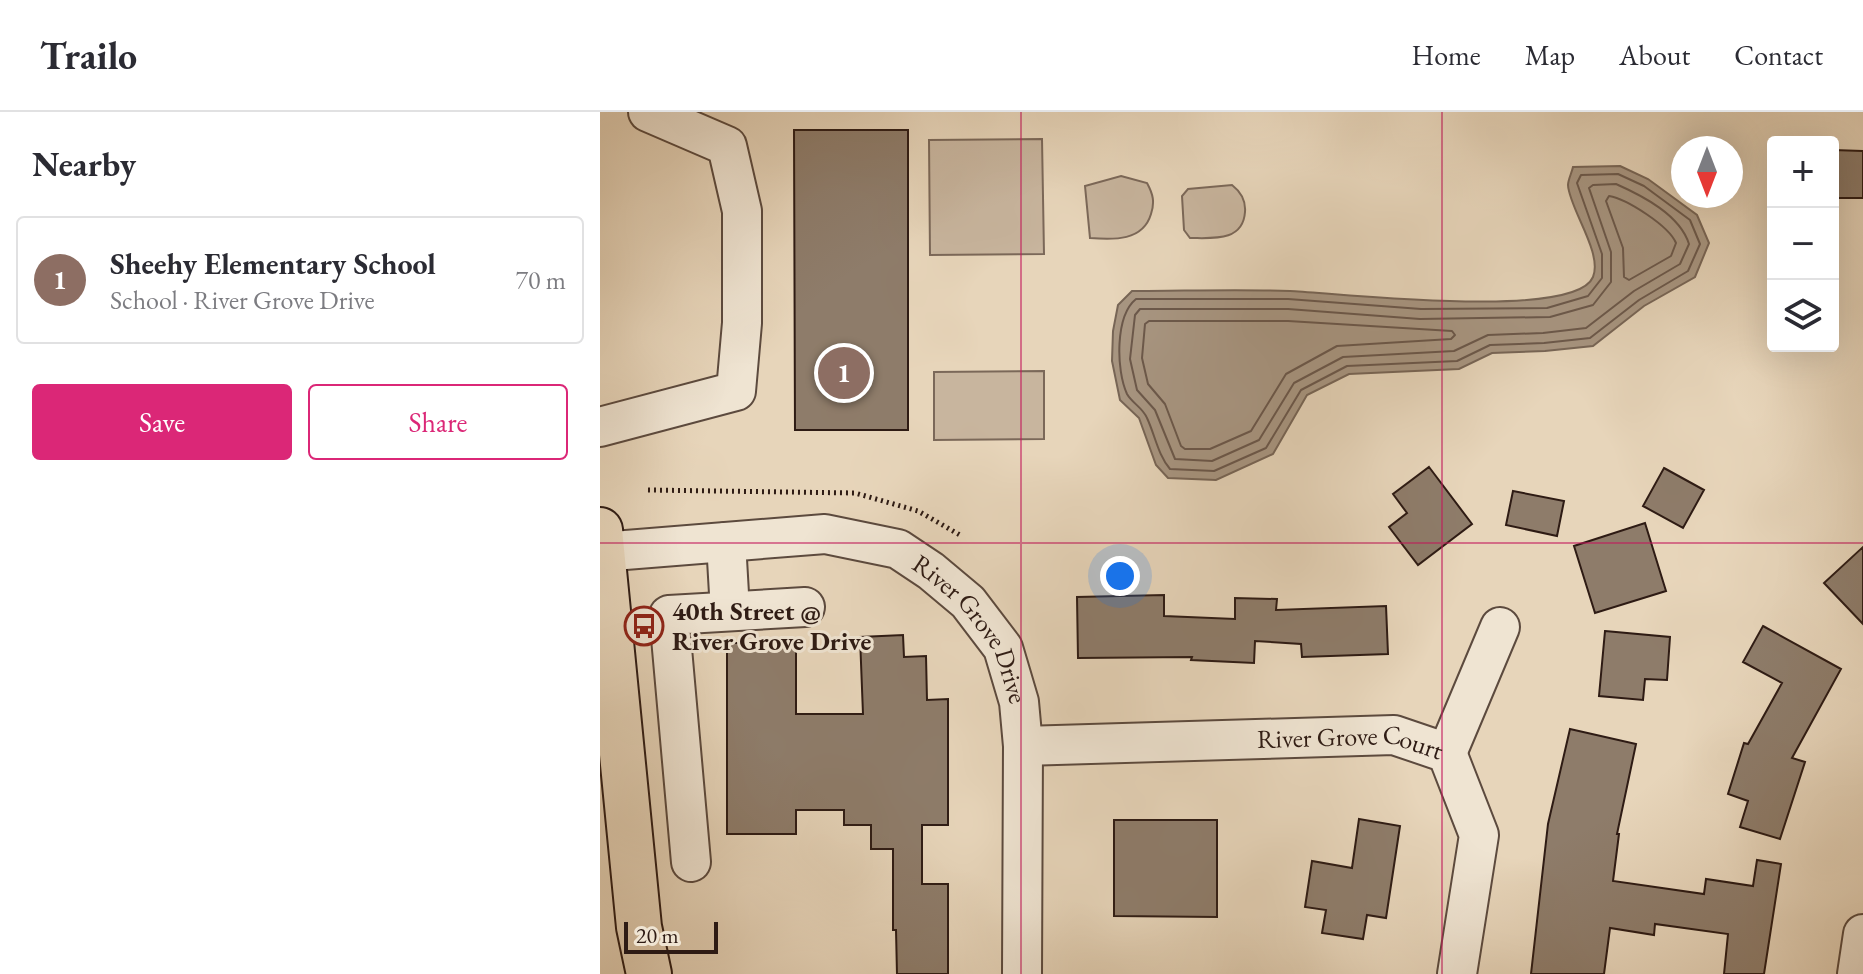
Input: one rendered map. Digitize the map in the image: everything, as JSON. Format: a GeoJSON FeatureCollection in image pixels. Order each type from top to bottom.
{"type":"FeatureCollection","features":[{"type":"Feature","properties":{"kind":"main road"},"geometry":{"type":"LineString","coordinates":[[601,545],[639,927],[649,974]]}},
{"type":"Feature","properties":{"kind":"street"},"geometry":{"type":"LineString","coordinates":[[600,427],[736,391],[742,323],[742,211],[727,146],[648,112]]}},
{"type":"Feature","properties":{"kind":"street","name":"River Grove Drive"},"geometry":{"type":"LineString","coordinates":[[601,545],[726,542],[825,534],[898,549],[968,602],[1003,648],[1019,702],[1023,746],[1022,974]]}},
{"type":"Feature","properties":{"kind":"street"},"geometry":{"type":"LineString","coordinates":[[726,542],[730,611]]}},
{"type":"Feature","properties":{"kind":"street"},"geometry":{"type":"LineString","coordinates":[[691,862],[669,615],[805,607]]}},
{"type":"Feature","properties":{"kind":"street"},"geometry":{"type":"LineString","coordinates":[[1447,753],[1500,627]]}},
{"type":"Feature","properties":{"kind":"street","name":"River Grove Court"},"geometry":{"type":"LineString","coordinates":[[1023,746],[1394,735],[1447,753],[1479,835],[1457,974]]}},
{"type":"Feature","properties":{"kind":"street"},"geometry":{"type":"LineString","coordinates":[[1857,974],[1863,934]]}},
{"type":"Feature","properties":{"kind":"shaded area"},"geometry":{"type":"Polygon","coordinates":[[[1042,139],[1044,254],[930,255],[929,140],[1042,139]]]}},
{"type":"Feature","properties":{"kind":"shaded area"},"geometry":{"type":"Polygon","coordinates":[[[1121,176],[1147,183],[1153,202],[1147,223],[1135,234],[1126,237],[1090,238],[1085,186],[1121,176]]]}},
{"type":"Feature","properties":{"kind":"shaded area"},"geometry":{"type":"Polygon","coordinates":[[[1232,185],[1245,204],[1239,229],[1225,236],[1190,238],[1184,230],[1182,196],[1188,189],[1232,185]]]}},
{"type":"Feature","properties":{"kind":"shaded area"},"geometry":{"type":"Polygon","coordinates":[[[1044,371],[1044,439],[934,440],[934,372],[1044,371]]]}},
{"type":"Feature","properties":{"kind":"water"},"geometry":{"type":"Polygon","coordinates":[[[1620,166],[1648,179],[1671,196],[1671,208],[1687,208],[1697,215],[1709,243],[1695,277],[1644,306],[1593,346],[1492,353],[1459,369],[1349,374],[1307,395],[1273,454],[1216,480],[1168,478],[1156,465],[1139,418],[1120,400],[1112,361],[1118,305],[1132,291],[1270,290],[1401,299],[1501,301],[1545,298],[1577,290],[1593,277],[1595,267],[1590,243],[1570,195],[1568,183],[1573,167],[1620,166]]]}},
{"type":"Feature","properties":{"kind":"building"},"geometry":{"type":"Polygon","coordinates":[[[794,130],[908,130],[908,430],[795,430],[794,130]]]}},
{"type":"Feature","properties":{"kind":"building"},"geometry":{"type":"Polygon","coordinates":[[[1839,150],[1863,151],[1863,198],[1839,198],[1839,150]]]}},
{"type":"Feature","properties":{"kind":"building"},"geometry":{"type":"Polygon","coordinates":[[[1429,467],[1472,524],[1418,565],[1389,527],[1407,513],[1393,494],[1429,467]]]}},
{"type":"Feature","properties":{"kind":"building"},"geometry":{"type":"Polygon","coordinates":[[[1664,468],[1704,490],[1683,528],[1643,506],[1664,468]]]}},
{"type":"Feature","properties":{"kind":"building"},"geometry":{"type":"Polygon","coordinates":[[[1513,491],[1564,501],[1557,536],[1506,525],[1513,491]]]}},
{"type":"Feature","properties":{"kind":"building"},"geometry":{"type":"Polygon","coordinates":[[[1645,523],[1666,591],[1595,613],[1574,546],[1645,523]]]}},
{"type":"Feature","properties":{"kind":"building"},"geometry":{"type":"Polygon","coordinates":[[[1863,547],[1863,624],[1824,583],[1863,547]]]}},
{"type":"Feature","properties":{"kind":"building"},"geometry":{"type":"Polygon","coordinates":[[[1164,595],[1164,616],[1235,619],[1235,598],[1277,599],[1276,610],[1386,606],[1388,654],[1302,657],[1301,644],[1255,641],[1254,663],[1191,660],[1192,657],[1078,658],[1077,597],[1164,595]]]}},
{"type":"Feature","properties":{"kind":"building"},"geometry":{"type":"Polygon","coordinates":[[[1763,626],[1841,669],[1792,758],[1805,762],[1780,839],[1740,827],[1748,801],[1728,794],[1744,743],[1748,744],[1782,683],[1743,662],[1763,626]]]}},
{"type":"Feature","properties":{"kind":"building"},"geometry":{"type":"Polygon","coordinates":[[[1605,631],[1670,637],[1667,680],[1645,679],[1643,700],[1599,696],[1605,631]]]}},
{"type":"Feature","properties":{"kind":"building"},"geometry":{"type":"Polygon","coordinates":[[[903,635],[904,657],[926,656],[927,700],[948,699],[948,825],[922,825],[922,884],[948,884],[948,974],[897,974],[896,930],[893,930],[893,849],[871,849],[871,825],[844,825],[844,810],[796,810],[796,834],[727,834],[727,643],[796,643],[796,714],[863,714],[860,637],[903,635]]]}},
{"type":"Feature","properties":{"kind":"building"},"geometry":{"type":"Polygon","coordinates":[[[1570,729],[1636,744],[1617,834],[1613,881],[1704,894],[1706,879],[1753,886],[1757,860],[1781,864],[1764,974],[1724,974],[1728,934],[1655,924],[1654,935],[1610,928],[1604,974],[1531,974],[1548,824],[1570,729]]]}},
{"type":"Feature","properties":{"kind":"building"},"geometry":{"type":"Polygon","coordinates":[[[1359,819],[1400,826],[1386,918],[1367,915],[1363,939],[1322,933],[1326,910],[1305,907],[1312,861],[1352,868],[1359,819]]]}},
{"type":"Feature","properties":{"kind":"building"},"geometry":{"type":"Polygon","coordinates":[[[1114,820],[1217,820],[1217,917],[1114,916],[1114,820]]]}},
{"type":"Feature","properties":{"kind":"place","name":"Sheehy Elementary School"},"geometry":{"type":"Point","coordinates":[844,373]}},
{"type":"Feature","properties":{"kind":"place","name":"40th Street @ River Grove Drive"},"geometry":{"type":"Point","coordinates":[644,626]}}]}
